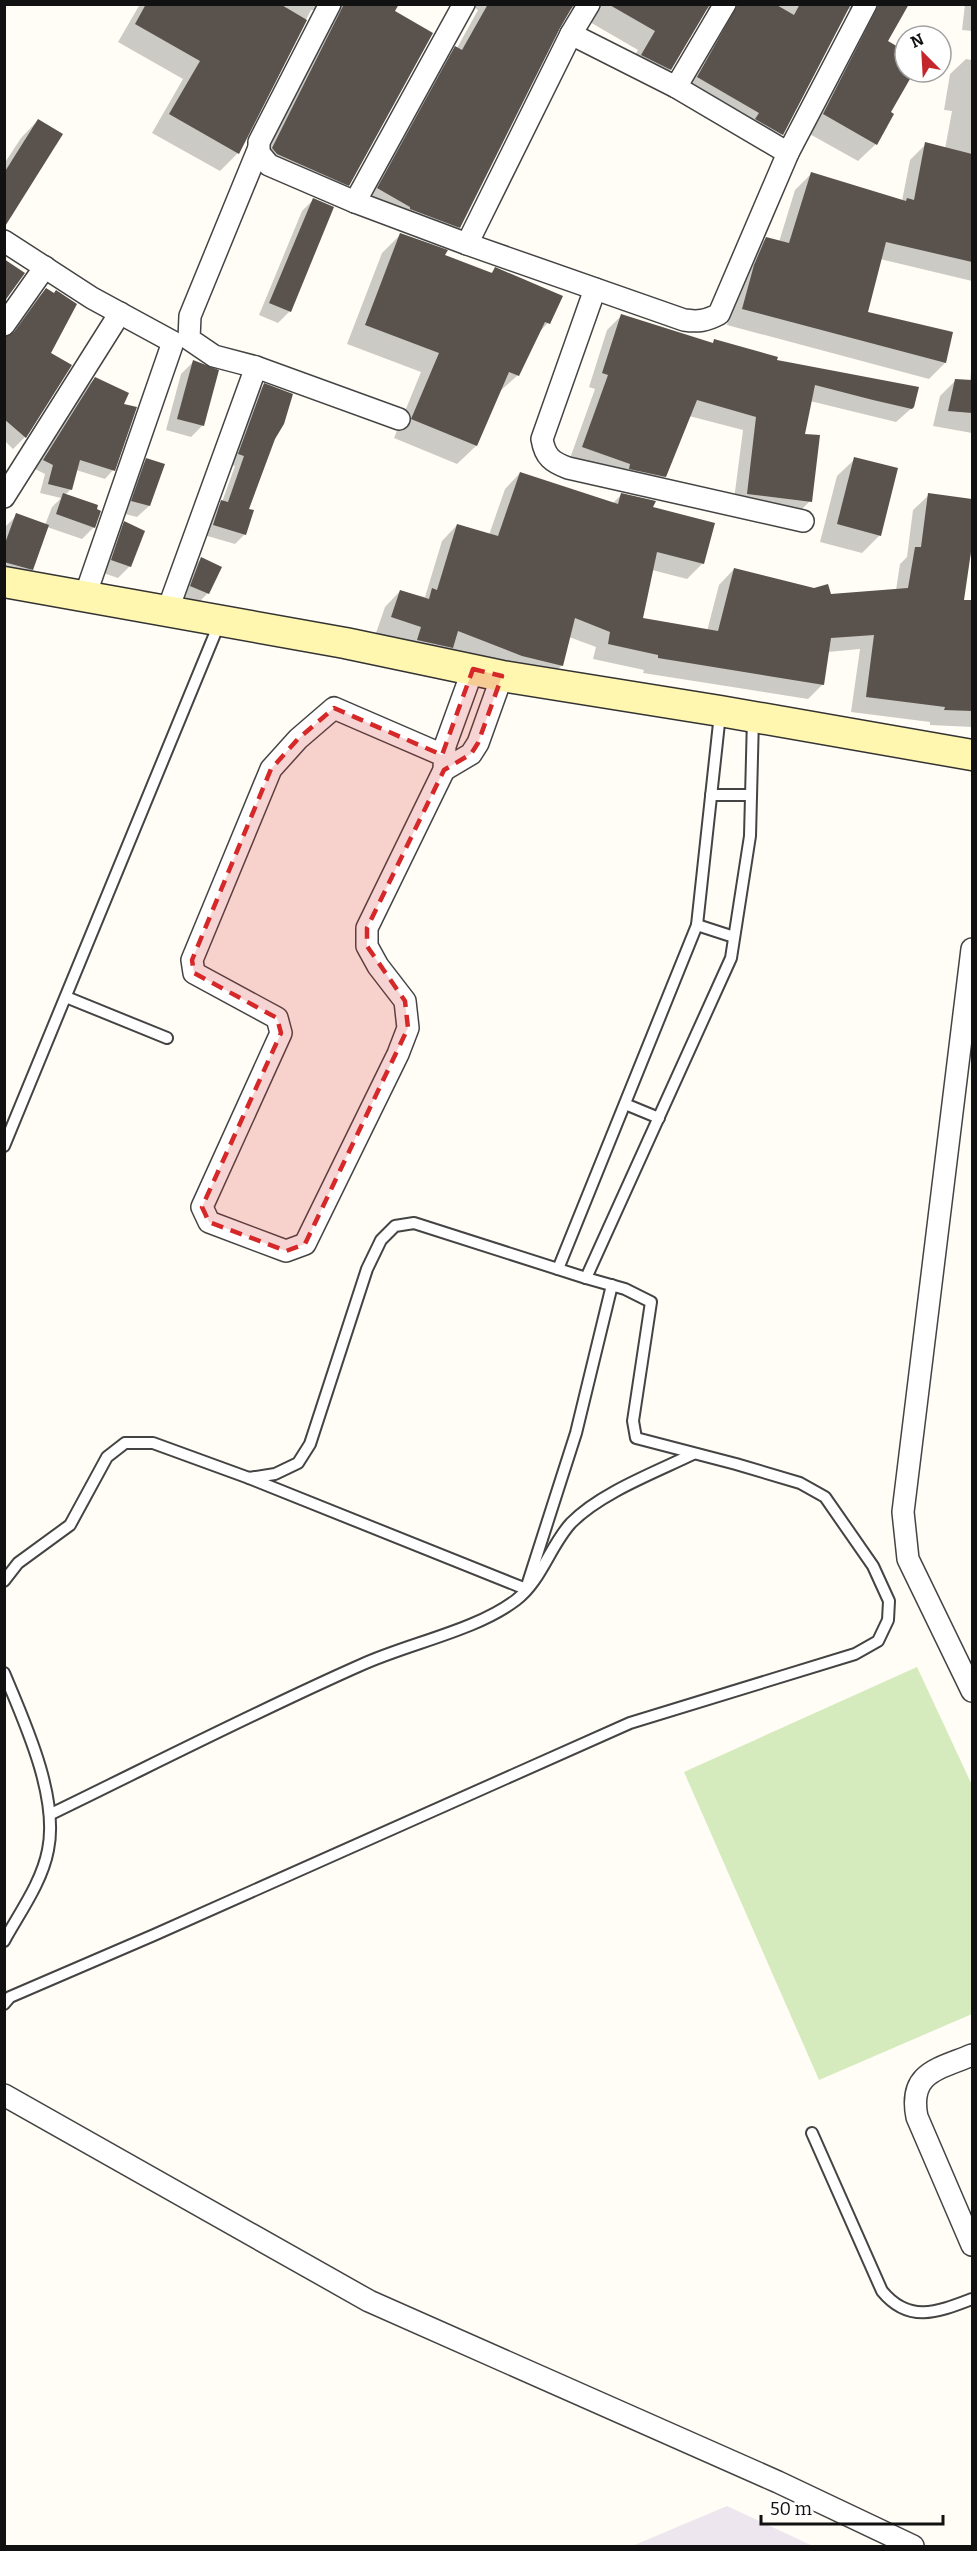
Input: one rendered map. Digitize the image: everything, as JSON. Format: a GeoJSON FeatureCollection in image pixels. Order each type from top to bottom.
{"type":"FeatureCollection","features":[{"type":"Feature","properties":{"kind":"street"},"geometry":{"type":"LineString","coordinates":[[330,4],[259,142],[258,150],[190,316],[189,339],[214,356],[256,367],[399,419]]}},
{"type":"Feature","properties":{"kind":"street"},"geometry":{"type":"LineString","coordinates":[[355,202],[464,4]]}},
{"type":"Feature","properties":{"kind":"street"},"geometry":{"type":"LineString","coordinates":[[467,244],[588,4]]}},
{"type":"Feature","properties":{"kind":"street"},"geometry":{"type":"LineString","coordinates":[[676,87],[725,4]]}},
{"type":"Feature","properties":{"kind":"street"},"geometry":{"type":"LineString","coordinates":[[258,150],[269,165],[355,202],[684,320],[707,321],[719,314],[788,153],[866,4]]}},
{"type":"Feature","properties":{"kind":"street"},"geometry":{"type":"LineString","coordinates":[[571,34],[676,87],[788,153]]}},
{"type":"Feature","properties":{"kind":"street"},"geometry":{"type":"LineString","coordinates":[[4,241],[120,313],[173,342],[85,597]]}},
{"type":"Feature","properties":{"kind":"street"},"geometry":{"type":"LineString","coordinates":[[4,325],[45,267]]}},
{"type":"Feature","properties":{"kind":"street"},"geometry":{"type":"LineString","coordinates":[[596,289],[542,440],[544,453],[554,462],[568,468],[803,521]]}},
{"type":"Feature","properties":{"kind":"street"},"geometry":{"type":"LineString","coordinates":[[4,497],[120,313]]}},
{"type":"Feature","properties":{"kind":"street"},"geometry":{"type":"LineString","coordinates":[[167,612],[256,367]]}},
{"type":"Feature","properties":{"kind":"street"},"geometry":{"type":"LineString","coordinates":[[4,582],[502,676],[972,755]]}},
{"type":"Feature","properties":{"kind":"street"},"geometry":{"type":"LineString","coordinates":[[473,669],[445,746],[445,763],[367,928],[367,946],[378,966],[405,1001],[408,1028],[398,1054],[305,1244],[286,1251],[210,1222],[202,1207],[280,1033],[277,1018],[194,973],[192,960],[271,769],[298,739],[334,708],[445,763],[471,754],[478,743],[502,676]]}},
{"type":"Feature","properties":{"kind":"street"},"geometry":{"type":"LineString","coordinates":[[972,949],[903,1512],[908,1559],[972,1691]]}},
{"type":"Feature","properties":{"kind":"street"},"geometry":{"type":"LineString","coordinates":[[972,2055],[925,2075],[916,2086],[914,2101],[917,2117],[972,2245]]}},
{"type":"Feature","properties":{"kind":"street"},"geometry":{"type":"LineString","coordinates":[[4,2095],[369,2301],[778,2482],[913,2547]]}},
{"type":"Feature","properties":{"kind":"lane"},"geometry":{"type":"LineString","coordinates":[[4,1146],[220,621]]}},
{"type":"Feature","properties":{"kind":"lane"},"geometry":{"type":"LineString","coordinates":[[558,1269],[697,925],[720,711]]}},
{"type":"Feature","properties":{"kind":"lane"},"geometry":{"type":"LineString","coordinates":[[586,1278],[731,958],[750,836],[753,717]]}},
{"type":"Feature","properties":{"kind":"lane"},"geometry":{"type":"LineString","coordinates":[[711,795],[751,795]]}},
{"type":"Feature","properties":{"kind":"lane"},"geometry":{"type":"LineString","coordinates":[[697,925],[734,937]]}},
{"type":"Feature","properties":{"kind":"lane"},"geometry":{"type":"LineString","coordinates":[[66,997],[167,1038]]}},
{"type":"Feature","properties":{"kind":"lane"},"geometry":{"type":"LineString","coordinates":[[625,1104],[659,1118]]}},
{"type":"Feature","properties":{"kind":"lane"},"geometry":{"type":"LineString","coordinates":[[4,2004],[10,1997],[630,1724],[855,1654],[878,1641],[888,1620],[889,1601],[873,1566],[825,1497],[800,1484],[636,1438],[633,1421],[651,1302],[612,1286],[414,1223],[395,1226],[381,1240],[367,1269],[310,1444],[298,1463],[275,1474],[249,1478]]}},
{"type":"Feature","properties":{"kind":"lane"},"geometry":{"type":"LineString","coordinates":[[526,1589],[576,1433],[612,1286]]}},
{"type":"Feature","properties":{"kind":"lane"},"geometry":{"type":"LineString","coordinates":[[4,1581],[18,1563],[70,1525],[107,1456],[126,1443],[153,1443],[249,1478],[526,1589]]}},
{"type":"Feature","properties":{"kind":"lane"},"geometry":{"type":"LineString","coordinates":[[51,1814],[363,1664],[486,1617],[517,1599],[536,1577],[555,1542],[573,1521],[596,1503],[693,1454]]}},
{"type":"Feature","properties":{"kind":"lane"},"geometry":{"type":"LineString","coordinates":[[4,1673],[45,1785],[51,1814],[48,1850],[38,1880],[4,1941]]}},
{"type":"Feature","properties":{"kind":"lane"},"geometry":{"type":"LineString","coordinates":[[812,2133],[882,2291],[893,2304],[906,2310],[924,2313],[943,2310],[972,2300]]}},
{"type":"Feature","properties":{"kind":"highlighted area"},"geometry":{"type":"Polygon","coordinates":[[[473,669],[502,676],[478,743],[471,754],[444,770],[367,928],[367,946],[405,1001],[408,1028],[305,1244],[286,1251],[209,1222],[202,1207],[281,1033],[277,1018],[194,973],[192,960],[271,769],[298,739],[334,708],[442,755],[473,669]]]}},
{"type":"Feature","properties":{"kind":"shaded area"},"geometry":{"type":"Polygon","coordinates":[[[727,2506],[813,2546],[632,2546],[727,2506]]]}},
{"type":"Feature","properties":{"kind":"green space"},"geometry":{"type":"Polygon","coordinates":[[[917,1667],[972,1785],[972,2014],[819,2080],[684,1772],[917,1667]]]}},
{"type":"Feature","properties":{"kind":"building"},"geometry":{"type":"Polygon","coordinates":[[[146,4],[280,4],[307,20],[239,154],[169,114],[200,61],[135,24],[146,4]]]}},
{"type":"Feature","properties":{"kind":"building"},"geometry":{"type":"Polygon","coordinates":[[[344,4],[399,4],[395,11],[433,33],[349,186],[277,154],[272,148],[344,4]]]}},
{"type":"Feature","properties":{"kind":"building"},"geometry":{"type":"Polygon","coordinates":[[[488,4],[574,4],[460,228],[410,209],[377,188],[455,46],[462,50],[488,4]]]}},
{"type":"Feature","properties":{"kind":"building"},"geometry":{"type":"Polygon","coordinates":[[[608,4],[710,4],[671,70],[641,55],[655,31],[608,4]]]}},
{"type":"Feature","properties":{"kind":"building"},"geometry":{"type":"Polygon","coordinates":[[[738,4],[775,4],[794,15],[800,4],[851,4],[783,135],[755,119],[759,113],[697,77],[738,4]]]}},
{"type":"Feature","properties":{"kind":"building"},"geometry":{"type":"Polygon","coordinates":[[[879,4],[909,4],[898,24],[893,24],[893,32],[888,41],[893,44],[893,84],[907,84],[891,112],[894,114],[877,145],[823,114],[879,4]]]}},
{"type":"Feature","properties":{"kind":"building"},"geometry":{"type":"Polygon","coordinates":[[[38,119],[63,134],[4,228],[4,173],[38,119]]]}},
{"type":"Feature","properties":{"kind":"building"},"geometry":{"type":"Polygon","coordinates":[[[925,142],[972,154],[972,262],[886,242],[868,312],[953,332],[946,363],[742,309],[754,265],[766,237],[789,243],[811,172],[906,201],[907,198],[914,200],[925,142]]]}},
{"type":"Feature","properties":{"kind":"building"},"geometry":{"type":"Polygon","coordinates":[[[313,198],[334,207],[291,312],[269,303],[313,198]]]}},
{"type":"Feature","properties":{"kind":"building"},"geometry":{"type":"Polygon","coordinates":[[[400,233],[448,250],[445,255],[492,273],[495,267],[563,296],[550,324],[545,322],[519,376],[509,372],[477,446],[411,419],[439,353],[365,325],[400,233]]]}},
{"type":"Feature","properties":{"kind":"building"},"geometry":{"type":"Polygon","coordinates":[[[4,259],[25,273],[4,302],[4,259]]]}},
{"type":"Feature","properties":{"kind":"building"},"geometry":{"type":"Polygon","coordinates":[[[46,288],[54,293],[56,290],[77,304],[51,353],[72,365],[26,438],[4,419],[4,337],[14,332],[46,288]]]}},
{"type":"Feature","properties":{"kind":"building"},"geometry":{"type":"Polygon","coordinates":[[[621,314],[713,343],[714,339],[778,357],[777,360],[919,387],[914,407],[912,409],[815,385],[805,434],[820,435],[812,502],[747,494],[756,417],[697,400],[666,477],[629,469],[630,464],[582,447],[608,375],[602,373],[621,314]]]}},
{"type":"Feature","properties":{"kind":"building"},"geometry":{"type":"Polygon","coordinates":[[[193,360],[219,370],[204,426],[177,419],[193,360]]]}},
{"type":"Feature","properties":{"kind":"building"},"geometry":{"type":"Polygon","coordinates":[[[95,377],[129,393],[124,404],[137,407],[115,471],[80,460],[72,490],[48,484],[53,465],[43,460],[95,377]]]}},
{"type":"Feature","properties":{"kind":"building"},"geometry":{"type":"Polygon","coordinates":[[[955,379],[972,380],[972,413],[948,411],[955,379]]]}},
{"type":"Feature","properties":{"kind":"building"},"geometry":{"type":"Polygon","coordinates":[[[264,383],[293,394],[284,424],[275,439],[249,509],[254,510],[246,535],[213,525],[221,500],[228,502],[244,456],[238,454],[264,383]]]}},
{"type":"Feature","properties":{"kind":"building"},"geometry":{"type":"Polygon","coordinates":[[[854,457],[898,468],[881,536],[837,524],[854,457]]]}},
{"type":"Feature","properties":{"kind":"building"},"geometry":{"type":"Polygon","coordinates":[[[146,458],[165,464],[150,506],[131,501],[146,458]]]}},
{"type":"Feature","properties":{"kind":"building"},"geometry":{"type":"Polygon","coordinates":[[[520,472],[618,504],[621,493],[656,501],[653,507],[715,523],[704,564],[657,552],[643,618],[718,631],[734,568],[814,588],[828,584],[831,594],[908,588],[915,547],[921,547],[928,493],[972,499],[972,545],[964,600],[972,600],[972,711],[944,710],[945,707],[866,697],[874,635],[831,638],[824,685],[658,658],[658,655],[608,644],[610,632],[575,618],[563,666],[522,656],[458,631],[453,648],[417,640],[421,627],[391,617],[400,590],[429,599],[432,588],[437,590],[457,524],[498,536],[520,472]]]}},
{"type":"Feature","properties":{"kind":"building"},"geometry":{"type":"Polygon","coordinates":[[[63,493],[98,505],[97,509],[101,511],[95,528],[56,514],[63,493]]]}},
{"type":"Feature","properties":{"kind":"building"},"geometry":{"type":"Polygon","coordinates":[[[16,513],[49,525],[33,570],[4,562],[4,546],[16,513]]]}},
{"type":"Feature","properties":{"kind":"building"},"geometry":{"type":"Polygon","coordinates":[[[124,521],[145,531],[131,567],[111,560],[124,521]]]}},
{"type":"Feature","properties":{"kind":"building"},"geometry":{"type":"Polygon","coordinates":[[[201,557],[222,567],[209,594],[190,586],[201,557]]]}}]}
